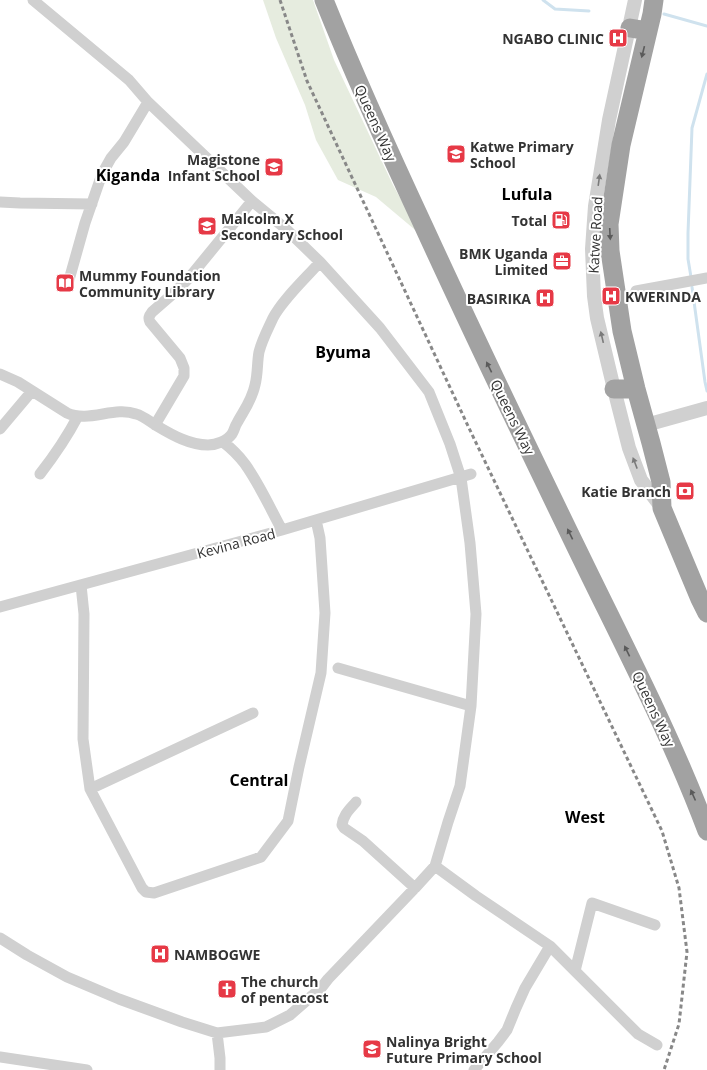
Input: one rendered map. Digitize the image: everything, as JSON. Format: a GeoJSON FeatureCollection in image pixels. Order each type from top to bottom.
{"type":"FeatureCollection","features":[{"type":"Feature","properties":{"kind":"highway","name":"Queens Way"},"geometry":{"type":"LineString","coordinates":[[324,0],[376,123],[468,323],[657,713],[707,831]]}},
{"type":"Feature","properties":{"kind":"highway","name":"Katwe Road"},"geometry":{"type":"LineString","coordinates":[[654,0],[639,29],[609,224],[611,258],[622,331],[646,425],[654,485],[662,508],[707,613]]}},
{"type":"Feature","properties":{"kind":"highway"},"geometry":{"type":"LineString","coordinates":[[614,389],[636,389]]}},
{"type":"Feature","properties":{"kind":"street"},"geometry":{"type":"LineString","coordinates":[[0,938],[27,956],[67,977],[126,1002],[217,1033],[266,1027],[290,1015],[321,988],[435,866],[460,786],[471,706],[476,614],[466,476],[450,444],[429,392],[380,328],[320,262],[286,229],[252,201],[148,102],[129,80],[33,0]]}},
{"type":"Feature","properties":{"kind":"street","name":"Katwe Road"},"geometry":{"type":"LineString","coordinates":[[635,0],[639,29],[609,120],[595,206],[592,249],[594,296],[597,318],[629,448],[641,480],[654,485]]}},
{"type":"Feature","properties":{"kind":"street"},"geometry":{"type":"LineString","coordinates":[[69,280],[85,223],[102,174],[111,158],[124,142],[148,102]]}},
{"type":"Feature","properties":{"kind":"street"},"geometry":{"type":"LineString","coordinates":[[155,425],[184,376],[184,368],[180,358],[150,322],[149,315],[189,278],[252,201]]}},
{"type":"Feature","properties":{"kind":"street"},"geometry":{"type":"LineString","coordinates":[[0,202],[92,204]]}},
{"type":"Feature","properties":{"kind":"street"},"geometry":{"type":"LineString","coordinates":[[0,374],[18,382],[74,416],[129,412],[138,414],[182,439],[197,444],[210,445],[223,442],[232,434],[236,424],[251,400],[255,386],[259,353],[262,342],[274,316],[286,300],[320,262]]}},
{"type":"Feature","properties":{"kind":"street"},"geometry":{"type":"LineString","coordinates":[[636,291],[707,278]]}},
{"type":"Feature","properties":{"kind":"street"},"geometry":{"type":"LineString","coordinates":[[0,429],[32,391]]}},
{"type":"Feature","properties":{"kind":"street"},"geometry":{"type":"LineString","coordinates":[[646,425],[707,408]]}},
{"type":"Feature","properties":{"kind":"street"},"geometry":{"type":"LineString","coordinates":[[40,474],[69,433],[78,416]]}},
{"type":"Feature","properties":{"kind":"street"},"geometry":{"type":"LineString","coordinates":[[223,442],[232,449],[244,463],[259,486],[282,530]]}},
{"type":"Feature","properties":{"kind":"street","name":"Kevina Road"},"geometry":{"type":"LineString","coordinates":[[0,607],[282,530],[466,476]]}},
{"type":"Feature","properties":{"kind":"street"},"geometry":{"type":"LineString","coordinates":[[81,585],[84,614],[83,740],[90,789],[142,888],[146,892],[154,893],[261,858],[288,821],[322,673],[325,613],[320,538],[316,520]]}},
{"type":"Feature","properties":{"kind":"street"},"geometry":{"type":"LineString","coordinates":[[338,668],[471,706]]}},
{"type":"Feature","properties":{"kind":"street"},"geometry":{"type":"LineString","coordinates":[[90,789],[253,713]]}},
{"type":"Feature","properties":{"kind":"street"},"geometry":{"type":"LineString","coordinates":[[356,802],[346,813],[342,821],[344,828],[363,841],[415,888]]}},
{"type":"Feature","properties":{"kind":"street"},"geometry":{"type":"LineString","coordinates":[[435,866],[476,896],[550,946],[638,1034],[657,1045]]}},
{"type":"Feature","properties":{"kind":"street"},"geometry":{"type":"LineString","coordinates":[[575,971],[592,903],[655,925]]}},
{"type":"Feature","properties":{"kind":"street"},"geometry":{"type":"LineString","coordinates":[[474,1070],[508,1030],[525,988],[550,946]]}},
{"type":"Feature","properties":{"kind":"street"},"geometry":{"type":"LineString","coordinates":[[217,1033],[220,1070]]}},
{"type":"Feature","properties":{"kind":"street"},"geometry":{"type":"LineString","coordinates":[[0,1057],[54,1068],[87,1070]]}},
{"type":"Feature","properties":{"kind":"shaded area"},"geometry":{"type":"Polygon","coordinates":[[[263,0],[313,0],[334,60],[393,185],[420,234],[376,197],[338,180],[316,140],[305,105],[276,38],[263,0]]]}},
{"type":"Feature","properties":{"kind":"waterway"},"geometry":{"type":"LineString","coordinates":[[543,0],[555,9],[589,11]]}},
{"type":"Feature","properties":{"kind":"waterway"},"geometry":{"type":"LineString","coordinates":[[664,14],[707,26]]}},
{"type":"Feature","properties":{"kind":"waterway"},"geometry":{"type":"LineString","coordinates":[[691,277],[688,259],[688,233],[692,128],[707,74]]}},
{"type":"Feature","properties":{"kind":"waterway"},"geometry":{"type":"LineString","coordinates":[[692,287],[707,391]]}},
{"type":"Feature","properties":{"kind":"railway"},"geometry":{"type":"LineString","coordinates":[[280,0],[307,81],[468,426],[662,831],[679,888],[687,952],[679,1024],[664,1070]]}},
{"type":"Feature","properties":{"kind":"place","name":"NGABO CLINIC"},"geometry":{"type":"Point","coordinates":[618,38]}},
{"type":"Feature","properties":{"kind":"place","name":"Katwe Primary School"},"geometry":{"type":"Point","coordinates":[456,154]}},
{"type":"Feature","properties":{"kind":"place","name":"Magistone Infant School"},"geometry":{"type":"Point","coordinates":[274,167]}},
{"type":"Feature","properties":{"kind":"place","name":"Total"},"geometry":{"type":"Point","coordinates":[561,220]}},
{"type":"Feature","properties":{"kind":"place","name":"Malcolm X Secondary School"},"geometry":{"type":"Point","coordinates":[207,226]}},
{"type":"Feature","properties":{"kind":"place","name":"BMK Uganda Limited"},"geometry":{"type":"Point","coordinates":[562,261]}},
{"type":"Feature","properties":{"kind":"place","name":"Mummy Foundation Community Library"},"geometry":{"type":"Point","coordinates":[65,283]}},
{"type":"Feature","properties":{"kind":"place","name":"KWERINDA"},"geometry":{"type":"Point","coordinates":[611,296]}},
{"type":"Feature","properties":{"kind":"place","name":"BASIRIKA"},"geometry":{"type":"Point","coordinates":[545,298]}},
{"type":"Feature","properties":{"kind":"place","name":"Katie Branch"},"geometry":{"type":"Point","coordinates":[685,491]}},
{"type":"Feature","properties":{"kind":"place","name":"NAMBOGWE"},"geometry":{"type":"Point","coordinates":[160,954]}},
{"type":"Feature","properties":{"kind":"place","name":"The church of pentacost"},"geometry":{"type":"Point","coordinates":[227,989]}},
{"type":"Feature","properties":{"kind":"place","name":"Nalinya Bright Future Primary School"},"geometry":{"type":"Point","coordinates":[372,1049]}},
{"type":"Feature","properties":{"kind":"district","name":"Kiganda"},"geometry":{"type":"Point","coordinates":[128,175]}},
{"type":"Feature","properties":{"kind":"district","name":"Lufula"},"geometry":{"type":"Point","coordinates":[527,194]}},
{"type":"Feature","properties":{"kind":"district","name":"Byuma"},"geometry":{"type":"Point","coordinates":[343,352]}},
{"type":"Feature","properties":{"kind":"district","name":"Central"},"geometry":{"type":"Point","coordinates":[259,780]}},
{"type":"Feature","properties":{"kind":"district","name":"West"},"geometry":{"type":"Point","coordinates":[585,817]}}]}
